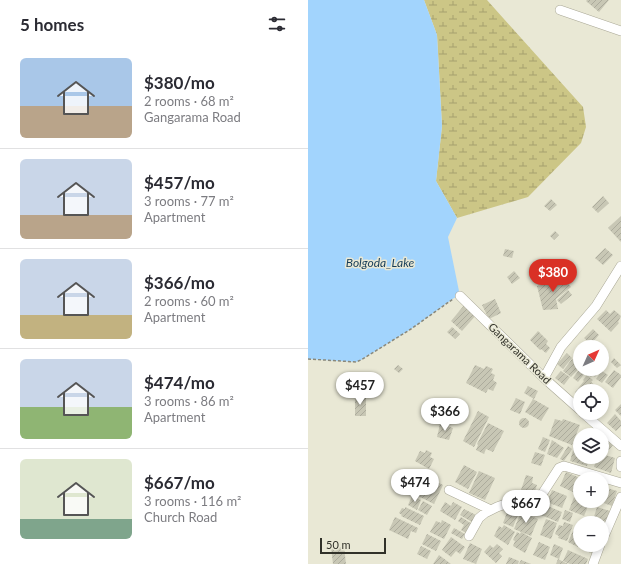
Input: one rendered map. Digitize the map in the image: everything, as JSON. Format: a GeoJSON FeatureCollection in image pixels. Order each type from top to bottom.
{"type":"FeatureCollection","features":[{"type":"Feature","properties":{"kind":"street"},"geometry":{"type":"LineString","coordinates":[[560,10],[621,31]]}},
{"type":"Feature","properties":{"kind":"street"},"geometry":{"type":"LineString","coordinates":[[544,378],[561,347],[596,306],[621,266]]}},
{"type":"Feature","properties":{"kind":"street","name":"Gangarama Road"},"geometry":{"type":"LineString","coordinates":[[460,296],[544,378],[573,404]]}},
{"type":"Feature","properties":{"kind":"street"},"geometry":{"type":"LineString","coordinates":[[591,420],[621,446]]}},
{"type":"Feature","properties":{"kind":"street"},"geometry":{"type":"LineString","coordinates":[[621,461],[621,467]]}},
{"type":"Feature","properties":{"kind":"street"},"geometry":{"type":"LineString","coordinates":[[469,536],[479,518],[484,513],[511,502],[533,505],[537,502],[559,468],[564,466],[621,483]]}},
{"type":"Feature","properties":{"kind":"street"},"geometry":{"type":"LineString","coordinates":[[449,490],[491,510]]}},
{"type":"Feature","properties":{"kind":"street"},"geometry":{"type":"LineString","coordinates":[[609,525],[621,497]]}},
{"type":"Feature","properties":{"kind":"street"},"geometry":{"type":"LineString","coordinates":[[593,564],[597,552]]}},
{"type":"Feature","properties":{"kind":"path"},"geometry":{"type":"LineString","coordinates":[[308,359],[356,362],[411,329],[454,298],[460,296]]}},
{"type":"Feature","properties":{"kind":"green space"},"geometry":{"type":"Polygon","coordinates":[[[424,0],[487,0],[583,107],[586,127],[581,143],[528,197],[457,218],[436,181],[442,126],[437,35],[424,0]]]}},
{"type":"Feature","properties":{"kind":"water","name":"Bolgoda_Lake"},"geometry":{"type":"Polygon","coordinates":[[[308,0],[424,0],[437,35],[442,126],[436,181],[457,218],[448,237],[460,296],[454,298],[411,329],[356,362],[308,359],[308,0]]]}},
{"type":"Feature","properties":{"kind":"building"},"geometry":{"type":"Polygon","coordinates":[[[609,0],[599,12],[586,1],[609,0]]]}},
{"type":"Feature","properties":{"kind":"building"},"geometry":{"type":"Polygon","coordinates":[[[603,196],[609,203],[598,213],[592,207],[603,196]]]}},
{"type":"Feature","properties":{"kind":"building"},"geometry":{"type":"Polygon","coordinates":[[[551,199],[557,205],[550,211],[544,206],[551,199]]]}},
{"type":"Feature","properties":{"kind":"building"},"geometry":{"type":"Polygon","coordinates":[[[621,216],[621,242],[608,228],[621,216]]]}},
{"type":"Feature","properties":{"kind":"building"},"geometry":{"type":"Polygon","coordinates":[[[555,231],[559,235],[554,240],[550,236],[555,231]]]}},
{"type":"Feature","properties":{"kind":"building"},"geometry":{"type":"Polygon","coordinates":[[[605,248],[613,255],[603,265],[595,258],[605,248]]]}},
{"type":"Feature","properties":{"kind":"building"},"geometry":{"type":"Polygon","coordinates":[[[505,249],[514,251],[512,258],[503,256],[505,249]]]}},
{"type":"Feature","properties":{"kind":"building"},"geometry":{"type":"Polygon","coordinates":[[[514,271],[520,278],[512,284],[507,277],[514,271]]]}},
{"type":"Feature","properties":{"kind":"building"},"geometry":{"type":"Polygon","coordinates":[[[561,274],[571,287],[556,299],[558,309],[543,310],[537,286],[550,283],[561,274]]]}},
{"type":"Feature","properties":{"kind":"building"},"geometry":{"type":"Polygon","coordinates":[[[568,290],[572,295],[561,304],[557,300],[568,290]]]}},
{"type":"Feature","properties":{"kind":"building"},"geometry":{"type":"Polygon","coordinates":[[[495,299],[501,313],[489,319],[482,305],[495,299]]]}},
{"type":"Feature","properties":{"kind":"building"},"geometry":{"type":"Polygon","coordinates":[[[466,303],[477,314],[462,331],[451,321],[466,303]]]}},
{"type":"Feature","properties":{"kind":"building"},"geometry":{"type":"Polygon","coordinates":[[[606,310],[610,314],[614,310],[621,316],[618,322],[619,323],[611,332],[597,319],[606,310]]]}},
{"type":"Feature","properties":{"kind":"building"},"geometry":{"type":"Polygon","coordinates":[[[452,327],[460,334],[455,339],[447,332],[452,327]]]}},
{"type":"Feature","properties":{"kind":"building"},"geometry":{"type":"Polygon","coordinates":[[[593,329],[599,335],[595,340],[586,340],[584,338],[593,329]]]}},
{"type":"Feature","properties":{"kind":"building"},"geometry":{"type":"Polygon","coordinates":[[[538,331],[548,341],[546,344],[550,348],[546,353],[541,349],[540,350],[530,340],[538,331]]]}},
{"type":"Feature","properties":{"kind":"building"},"geometry":{"type":"Polygon","coordinates":[[[567,353],[572,358],[563,369],[557,364],[567,353]]]}},
{"type":"Feature","properties":{"kind":"building"},"geometry":{"type":"Polygon","coordinates":[[[614,358],[621,365],[617,368],[611,362],[614,358]]]}},
{"type":"Feature","properties":{"kind":"building"},"geometry":{"type":"Polygon","coordinates":[[[572,359],[573,375],[571,377],[563,371],[572,359]]]}},
{"type":"Feature","properties":{"kind":"building"},"geometry":{"type":"Polygon","coordinates":[[[398,365],[403,369],[399,373],[394,369],[398,365]]]}},
{"type":"Feature","properties":{"kind":"building"},"geometry":{"type":"Polygon","coordinates":[[[475,365],[484,369],[486,366],[493,369],[491,373],[495,375],[493,380],[497,383],[493,391],[488,389],[486,393],[466,383],[475,365]]]}},
{"type":"Feature","properties":{"kind":"building"},"geometry":{"type":"Polygon","coordinates":[[[614,370],[621,375],[613,388],[605,382],[614,370]]]}},
{"type":"Feature","properties":{"kind":"building"},"geometry":{"type":"Polygon","coordinates":[[[561,371],[570,377],[564,385],[555,378],[561,371]]]}},
{"type":"Feature","properties":{"kind":"building"},"geometry":{"type":"Polygon","coordinates":[[[575,376],[583,376],[578,382],[573,378],[575,376]]]}},
{"type":"Feature","properties":{"kind":"building"},"geometry":{"type":"Polygon","coordinates":[[[586,376],[588,376],[593,380],[591,382],[594,384],[582,384],[584,381],[583,380],[586,376]]]}},
{"type":"Feature","properties":{"kind":"building"},"geometry":{"type":"Polygon","coordinates":[[[598,376],[607,376],[602,383],[596,379],[598,376]]]}},
{"type":"Feature","properties":{"kind":"building"},"geometry":{"type":"Polygon","coordinates":[[[528,386],[538,391],[534,399],[524,393],[528,386]]]}},
{"type":"Feature","properties":{"kind":"building"},"geometry":{"type":"Polygon","coordinates":[[[355,396],[366,396],[366,416],[355,416],[355,396]]]}},
{"type":"Feature","properties":{"kind":"building"},"geometry":{"type":"Polygon","coordinates":[[[516,398],[525,402],[520,414],[510,410],[516,398]]]}},
{"type":"Feature","properties":{"kind":"building"},"geometry":{"type":"Polygon","coordinates":[[[533,399],[549,408],[541,421],[525,412],[533,399]]]}},
{"type":"Feature","properties":{"kind":"building"},"geometry":{"type":"Polygon","coordinates":[[[621,404],[621,416],[615,410],[621,404]]]}},
{"type":"Feature","properties":{"kind":"building"},"geometry":{"type":"Polygon","coordinates":[[[478,411],[489,417],[474,447],[463,441],[478,411]]]}},
{"type":"Feature","properties":{"kind":"building"},"geometry":{"type":"Polygon","coordinates":[[[615,414],[621,421],[621,426],[616,431],[607,423],[615,414]]]}},
{"type":"Feature","properties":{"kind":"building"},"geometry":{"type":"Polygon","coordinates":[[[522,418],[526,418],[528,419],[528,427],[522,428],[519,425],[519,421],[522,418]]]}},
{"type":"Feature","properties":{"kind":"building"},"geometry":{"type":"Polygon","coordinates":[[[555,419],[562,421],[563,419],[580,425],[579,428],[573,428],[572,445],[549,436],[555,419]]]}},
{"type":"Feature","properties":{"kind":"building"},"geometry":{"type":"Polygon","coordinates":[[[488,423],[504,431],[493,452],[486,449],[484,454],[476,450],[477,444],[488,423]]]}},
{"type":"Feature","properties":{"kind":"building"},"geometry":{"type":"Polygon","coordinates":[[[440,424],[453,428],[449,440],[437,437],[440,424]]]}},
{"type":"Feature","properties":{"kind":"building"},"geometry":{"type":"Polygon","coordinates":[[[543,437],[550,440],[545,452],[538,449],[543,437]]]}},
{"type":"Feature","properties":{"kind":"building"},"geometry":{"type":"Polygon","coordinates":[[[552,440],[564,448],[557,458],[547,454],[552,440]]]}},
{"type":"Feature","properties":{"kind":"building"},"geometry":{"type":"Polygon","coordinates":[[[609,442],[613,445],[609,450],[609,442]]]}},
{"type":"Feature","properties":{"kind":"building"},"geometry":{"type":"Polygon","coordinates":[[[568,446],[572,449],[564,461],[560,459],[568,446]]]}},
{"type":"Feature","properties":{"kind":"building"},"geometry":{"type":"Polygon","coordinates":[[[426,450],[432,453],[430,457],[434,459],[429,469],[415,461],[420,451],[425,453],[426,450]]]}},
{"type":"Feature","properties":{"kind":"building"},"geometry":{"type":"Polygon","coordinates":[[[573,450],[573,462],[570,461],[573,450]]]}},
{"type":"Feature","properties":{"kind":"building"},"geometry":{"type":"Polygon","coordinates":[[[535,452],[545,455],[541,466],[531,463],[535,452]]]}},
{"type":"Feature","properties":{"kind":"building"},"geometry":{"type":"Polygon","coordinates":[[[609,456],[615,458],[611,473],[594,467],[595,464],[609,464],[609,456]]]}},
{"type":"Feature","properties":{"kind":"building"},"geometry":{"type":"Polygon","coordinates":[[[464,465],[477,472],[468,489],[455,482],[464,465]]]}},
{"type":"Feature","properties":{"kind":"building"},"geometry":{"type":"Polygon","coordinates":[[[479,471],[495,478],[485,500],[469,493],[479,471]]]}},
{"type":"Feature","properties":{"kind":"building"},"geometry":{"type":"Polygon","coordinates":[[[566,472],[573,475],[573,492],[560,486],[566,472]]]}},
{"type":"Feature","properties":{"kind":"building"},"geometry":{"type":"Polygon","coordinates":[[[423,475],[443,485],[434,504],[414,494],[418,486],[426,489],[418,485],[423,475]]]}},
{"type":"Feature","properties":{"kind":"building"},"geometry":{"type":"Polygon","coordinates":[[[526,475],[533,477],[532,483],[537,485],[532,500],[519,496],[526,475]]]}},
{"type":"Feature","properties":{"kind":"building"},"geometry":{"type":"Polygon","coordinates":[[[609,489],[617,491],[612,506],[609,505],[609,489]]]}},
{"type":"Feature","properties":{"kind":"building"},"geometry":{"type":"Polygon","coordinates":[[[552,490],[567,496],[562,508],[547,502],[552,490]]]}},
{"type":"Feature","properties":{"kind":"building"},"geometry":{"type":"Polygon","coordinates":[[[412,496],[421,500],[417,510],[408,505],[412,496]]]}},
{"type":"Feature","properties":{"kind":"building"},"geometry":{"type":"Polygon","coordinates":[[[573,500],[573,508],[587,508],[584,516],[569,510],[573,500]]]}},
{"type":"Feature","properties":{"kind":"building"},"geometry":{"type":"Polygon","coordinates":[[[423,501],[432,506],[427,515],[418,510],[423,501]]]}},
{"type":"Feature","properties":{"kind":"building"},"geometry":{"type":"Polygon","coordinates":[[[445,502],[451,506],[453,502],[462,507],[455,520],[440,511],[445,502]]]}},
{"type":"Feature","properties":{"kind":"building"},"geometry":{"type":"Polygon","coordinates":[[[545,505],[562,512],[558,522],[541,515],[545,505]]]}},
{"type":"Feature","properties":{"kind":"building"},"geometry":{"type":"Polygon","coordinates":[[[405,507],[424,516],[420,525],[401,516],[402,515],[399,513],[402,508],[405,509],[405,507]]]}},
{"type":"Feature","properties":{"kind":"building"},"geometry":{"type":"Polygon","coordinates":[[[514,508],[520,510],[513,527],[503,523],[508,510],[513,512],[514,508]]]}},
{"type":"Feature","properties":{"kind":"building"},"geometry":{"type":"Polygon","coordinates":[[[597,508],[610,511],[608,516],[594,516],[597,508]]]}},
{"type":"Feature","properties":{"kind":"building"},"geometry":{"type":"Polygon","coordinates":[[[464,509],[476,515],[472,522],[460,515],[464,509]]]}},
{"type":"Feature","properties":{"kind":"building"},"geometry":{"type":"Polygon","coordinates":[[[565,510],[573,513],[570,522],[562,519],[565,510]]]}},
{"type":"Feature","properties":{"kind":"building"},"geometry":{"type":"Polygon","coordinates":[[[521,512],[538,519],[531,536],[514,529],[521,512]]]}},
{"type":"Feature","properties":{"kind":"building"},"geometry":{"type":"Polygon","coordinates":[[[395,517],[418,528],[416,533],[411,531],[408,539],[389,530],[395,517]]]}},
{"type":"Feature","properties":{"kind":"building"},"geometry":{"type":"Polygon","coordinates":[[[461,517],[472,524],[466,533],[461,530],[464,525],[458,521],[461,517]]]}},
{"type":"Feature","properties":{"kind":"building"},"geometry":{"type":"Polygon","coordinates":[[[546,519],[557,523],[551,539],[540,535],[546,519]]]}},
{"type":"Feature","properties":{"kind":"building"},"geometry":{"type":"Polygon","coordinates":[[[442,520],[451,525],[444,539],[430,532],[436,521],[441,523],[442,520]]]}},
{"type":"Feature","properties":{"kind":"building"},"geometry":{"type":"Polygon","coordinates":[[[564,522],[573,525],[567,541],[558,538],[559,536],[555,534],[559,525],[563,526],[564,522]]]}},
{"type":"Feature","properties":{"kind":"building"},"geometry":{"type":"Polygon","coordinates":[[[504,525],[515,532],[508,545],[494,536],[499,526],[502,528],[504,525]]]}},
{"type":"Feature","properties":{"kind":"building"},"geometry":{"type":"Polygon","coordinates":[[[454,528],[465,534],[462,539],[451,533],[454,528]]]}},
{"type":"Feature","properties":{"kind":"building"},"geometry":{"type":"Polygon","coordinates":[[[573,531],[573,544],[568,542],[573,531]]]}},
{"type":"Feature","properties":{"kind":"building"},"geometry":{"type":"Polygon","coordinates":[[[517,532],[520,534],[521,532],[532,538],[525,553],[513,546],[515,541],[513,540],[517,532]]]}},
{"type":"Feature","properties":{"kind":"building"},"geometry":{"type":"Polygon","coordinates":[[[427,534],[441,541],[436,551],[422,544],[427,534]]]}},
{"type":"Feature","properties":{"kind":"building"},"geometry":{"type":"Polygon","coordinates":[[[451,537],[465,547],[460,554],[456,551],[451,557],[442,550],[451,537]]]}},
{"type":"Feature","properties":{"kind":"building"},"geometry":{"type":"Polygon","coordinates":[[[539,542],[550,547],[545,560],[533,555],[539,542]]]}},
{"type":"Feature","properties":{"kind":"building"},"geometry":{"type":"Polygon","coordinates":[[[470,543],[482,549],[476,564],[463,559],[470,543]]]}},
{"type":"Feature","properties":{"kind":"building"},"geometry":{"type":"Polygon","coordinates":[[[497,544],[503,549],[499,553],[502,556],[496,563],[484,552],[490,545],[493,548],[497,544]]]}},
{"type":"Feature","properties":{"kind":"building"},"geometry":{"type":"Polygon","coordinates":[[[554,544],[563,548],[559,559],[550,555],[554,544]]]}},
{"type":"Feature","properties":{"kind":"building"},"geometry":{"type":"Polygon","coordinates":[[[421,546],[431,551],[427,559],[417,554],[421,546]]]}},
{"type":"Feature","properties":{"kind":"building"},"geometry":{"type":"Polygon","coordinates":[[[344,547],[346,564],[333,564],[331,548],[344,547]]]}},
{"type":"Feature","properties":{"kind":"building"},"geometry":{"type":"Polygon","coordinates":[[[568,550],[588,559],[586,564],[570,564],[563,561],[568,550]]]}},
{"type":"Feature","properties":{"kind":"building"},"geometry":{"type":"Polygon","coordinates":[[[439,555],[451,564],[433,564],[439,555]]]}},
{"type":"Feature","properties":{"kind":"building"},"geometry":{"type":"Polygon","coordinates":[[[509,557],[519,561],[518,564],[506,564],[509,557]]]}},
{"type":"Feature","properties":{"kind":"building"},"geometry":{"type":"Polygon","coordinates":[[[558,559],[568,564],[556,564],[558,559]]]}},
{"type":"Feature","properties":{"kind":"building"},"geometry":{"type":"Polygon","coordinates":[[[521,560],[531,564],[519,564],[521,560]]]}}]}
